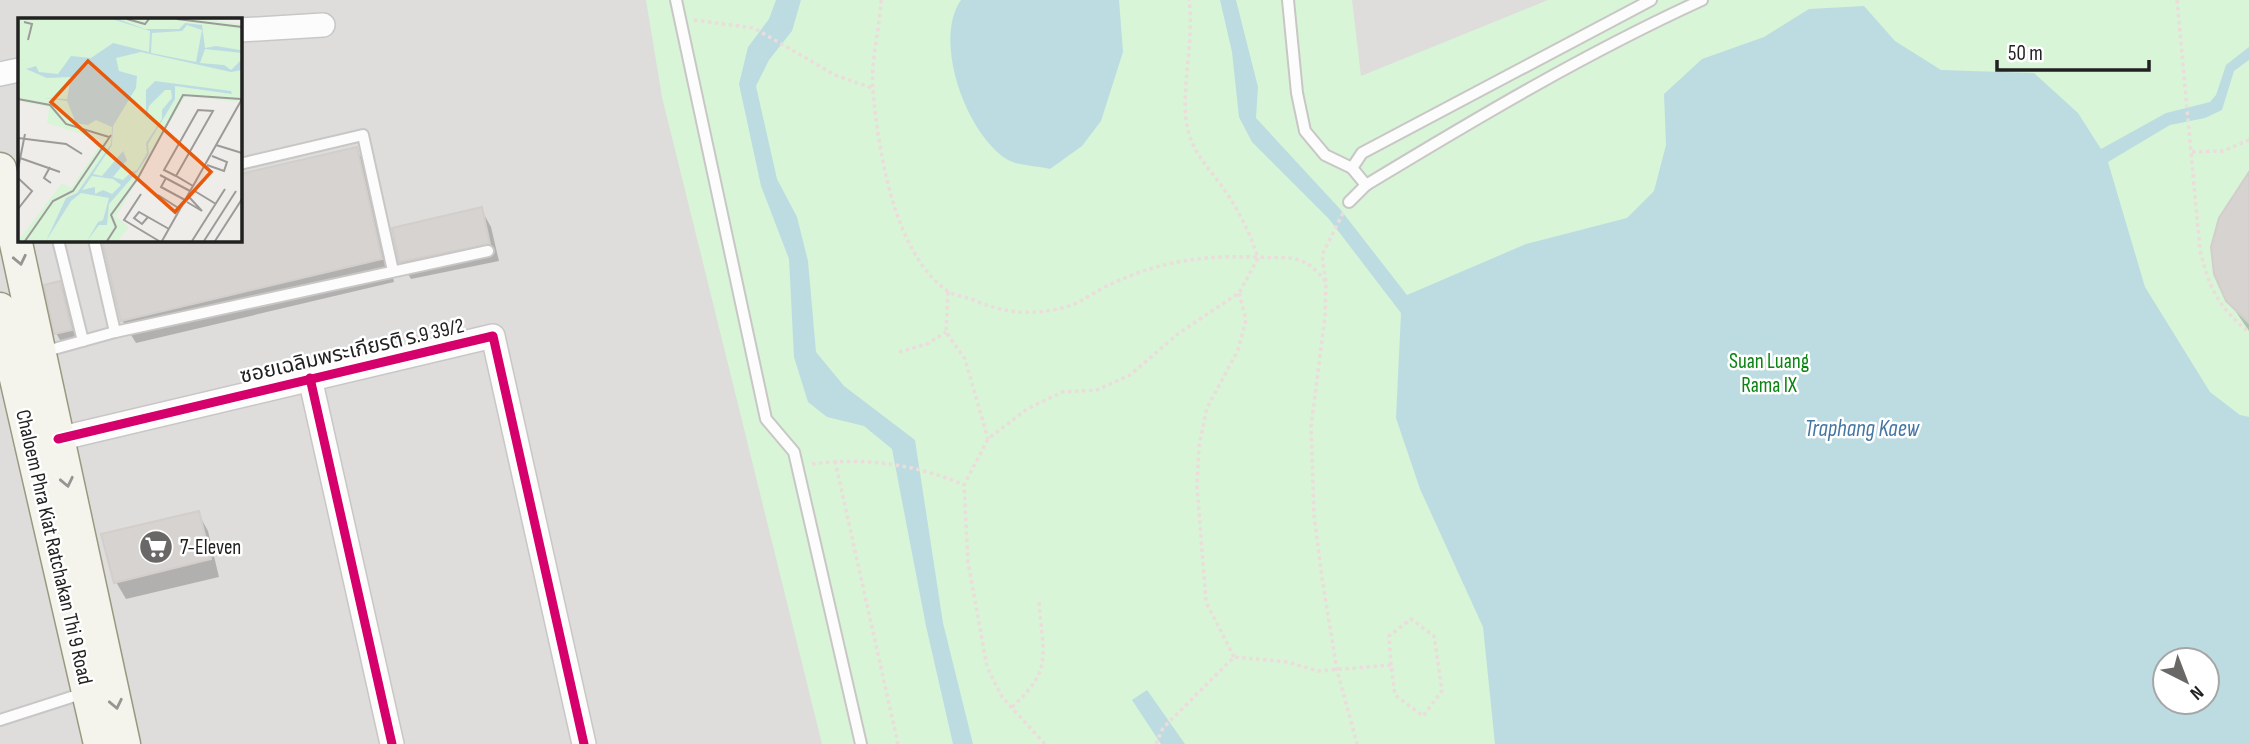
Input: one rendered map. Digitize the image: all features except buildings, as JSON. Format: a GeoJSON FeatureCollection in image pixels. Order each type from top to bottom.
{"type":"FeatureCollection","features":[{"type":"Feature","properties":{"kind":"main road","name":"Chaloem Phra Kiat Ratchakan Thi 9 Road"},"geometry":{"type":"LineString","coordinates":[[0,169],[15,217]]}},
{"type":"Feature","properties":{"kind":"main road","name":"Chaloem Phra Kiat Ratchakan Thi 9 Road"},"geometry":{"type":"LineString","coordinates":[[19,242],[39,353],[124,744]]}},
{"type":"Feature","properties":{"kind":"main road","name":"Chaloem Phra Kiat Ratchakan Thi 9 Road"},"geometry":{"type":"LineString","coordinates":[[0,309],[10,397],[100,744]]}},
{"type":"Feature","properties":{"kind":"street"},"geometry":{"type":"LineString","coordinates":[[242,30],[323,25]]}},
{"type":"Feature","properties":{"kind":"street"},"geometry":{"type":"LineString","coordinates":[[0,75],[18,70]]}},
{"type":"Feature","properties":{"kind":"street","name":"ซอยเฉลิมพระเกียรติ ร.9 39/2"},"geometry":{"type":"LineString","coordinates":[[58,439],[494,336],[584,744]]}},
{"type":"Feature","properties":{"kind":"street"},"geometry":{"type":"LineString","coordinates":[[310,378],[392,744]]}},
{"type":"Feature","properties":{"kind":"lane"},"geometry":{"type":"LineString","coordinates":[[676,0],[677,17],[765,419],[793,452],[861,744]]}},
{"type":"Feature","properties":{"kind":"lane"},"geometry":{"type":"LineString","coordinates":[[1287,0],[1305,131],[1325,155],[1352,168],[1366,185]]}},
{"type":"Feature","properties":{"kind":"lane"},"geometry":{"type":"LineString","coordinates":[[1352,168],[1362,153],[1651,0]]}},
{"type":"Feature","properties":{"kind":"lane"},"geometry":{"type":"LineString","coordinates":[[1349,202],[1366,185],[1459,129],[1662,18],[1702,0]]}},
{"type":"Feature","properties":{"kind":"lane"},"geometry":{"type":"LineString","coordinates":[[242,164],[363,135],[393,271]]}},
{"type":"Feature","properties":{"kind":"lane"},"geometry":{"type":"LineString","coordinates":[[58,242],[83,341]]}},
{"type":"Feature","properties":{"kind":"lane"},"geometry":{"type":"LineString","coordinates":[[94,242],[115,332]]}},
{"type":"Feature","properties":{"kind":"lane"},"geometry":{"type":"LineString","coordinates":[[39,353],[115,332],[488,251]]}},
{"type":"Feature","properties":{"kind":"lane"},"geometry":{"type":"LineString","coordinates":[[0,720],[87,692]]}},
{"type":"Feature","properties":{"kind":"path"},"geometry":{"type":"LineString","coordinates":[[881,0],[872,88],[895,206],[909,242],[928,274],[948,292],[1002,312],[1034,314],[1072,305],[1112,283],[1204,256],[1292,258],[1311,263],[1326,282]]}},
{"type":"Feature","properties":{"kind":"path"},"geometry":{"type":"LineString","coordinates":[[1045,744],[1002,697],[987,667],[968,562],[964,485],[988,439],[1027,409],[1062,392],[1097,390],[1130,375],[1179,333],[1238,293],[1258,258],[1252,240],[1221,185],[1198,158],[1187,127],[1191,52],[1189,0]]}},
{"type":"Feature","properties":{"kind":"path"},"geometry":{"type":"LineString","coordinates":[[2177,0],[2193,187],[2207,281],[2227,315],[2249,332]]}},
{"type":"Feature","properties":{"kind":"path"},"geometry":{"type":"LineString","coordinates":[[677,17],[754,28],[835,75],[872,88]]}},
{"type":"Feature","properties":{"kind":"path"},"geometry":{"type":"LineString","coordinates":[[2192,152],[2222,151],[2249,140]]}},
{"type":"Feature","properties":{"kind":"path"},"geometry":{"type":"LineString","coordinates":[[1349,202],[1322,255],[1326,282],[1311,426],[1314,515],[1337,670],[1357,744]]}},
{"type":"Feature","properties":{"kind":"path"},"geometry":{"type":"LineString","coordinates":[[948,292],[946,332],[965,359],[988,439]]}},
{"type":"Feature","properties":{"kind":"path"},"geometry":{"type":"LineString","coordinates":[[1234,657],[1206,602],[1197,486],[1199,446],[1208,408],[1238,351],[1246,320],[1238,293]]}},
{"type":"Feature","properties":{"kind":"path"},"geometry":{"type":"LineString","coordinates":[[899,352],[927,344],[946,332]]}},
{"type":"Feature","properties":{"kind":"path"},"geometry":{"type":"LineString","coordinates":[[797,467],[835,461],[888,463],[927,472],[964,485]]}},
{"type":"Feature","properties":{"kind":"path"},"geometry":{"type":"LineString","coordinates":[[835,461],[898,744]]}},
{"type":"Feature","properties":{"kind":"path"},"geometry":{"type":"LineString","coordinates":[[1012,707],[1032,688],[1043,669],[1039,600]]}},
{"type":"Feature","properties":{"kind":"path"},"geometry":{"type":"LineString","coordinates":[[1411,619],[1434,636],[1442,691],[1423,716],[1395,695],[1391,665],[1389,636],[1411,619]]}},
{"type":"Feature","properties":{"kind":"path"},"geometry":{"type":"LineString","coordinates":[[1234,657],[1288,662],[1318,671],[1391,665]]}},
{"type":"Feature","properties":{"kind":"path"},"geometry":{"type":"LineString","coordinates":[[1156,744],[1163,728],[1234,657]]}},
{"type":"Feature","properties":{"kind":"shaded area","name":"Suan Luang Rama IX"},"geometry":{"type":"Polygon","coordinates":[[[0,0],[2249,0],[2249,744],[0,744],[0,0]]]}},
{"type":"Feature","properties":{"kind":"green space","name":"Suan Luang Rama IX"},"geometry":{"type":"Polygon","coordinates":[[[646,0],[1352,0],[1361,76],[1548,0],[2249,0],[2249,744],[822,744],[662,97],[646,0]]]}},
{"type":"Feature","properties":{"kind":"water"},"geometry":{"type":"Polygon","coordinates":[[[776,0],[801,0],[792,31],[769,60],[756,86],[777,179],[797,217],[808,261],[816,352],[844,386],[915,440],[943,623],[973,744],[953,744],[926,626],[892,449],[864,426],[827,417],[808,402],[794,357],[789,259],[761,186],[739,84],[748,47],[769,19],[776,0]]]}},
{"type":"Feature","properties":{"kind":"water"},"geometry":{"type":"Polygon","coordinates":[[[961,0],[1119,0],[1123,52],[1101,121],[1082,146],[1050,169],[1008,160],[993,148],[979,131],[967,110],[952,62],[950,39],[953,18],[961,0]]]}},
{"type":"Feature","properties":{"kind":"water","name":"Traphang Kaew"},"geometry":{"type":"Polygon","coordinates":[[[1220,0],[1236,0],[1258,87],[1256,118],[1340,209],[1407,295],[1526,244],[1627,218],[1654,191],[1666,145],[1664,94],[1702,59],[1764,37],[1809,9],[1864,6],[1895,41],[1941,70],[2034,73],[2078,113],[2101,149],[2166,113],[2210,102],[2216,95],[2226,65],[2249,47],[2249,60],[2234,71],[2222,110],[2205,118],[2170,125],[2108,162],[2145,287],[2210,392],[2240,415],[2249,417],[2249,744],[1495,744],[1483,627],[1420,489],[1396,418],[1401,313],[1329,219],[1252,142],[1239,117],[1232,52],[1220,0]]]}},
{"type":"Feature","properties":{"kind":"water"},"geometry":{"type":"Polygon","coordinates":[[[1147,690],[1185,744],[1161,744],[1132,700],[1147,690]]]}},
{"type":"Feature","properties":{"kind":"cycle path"},"geometry":{"type":"LineString","coordinates":[[58,439],[493,336],[584,744]]}},
{"type":"Feature","properties":{"kind":"cycle path"},"geometry":{"type":"LineString","coordinates":[[310,378],[392,744]]}},
{"type":"Feature","properties":{"kind":"place","name":"7-Eleven"},"geometry":{"type":"Point","coordinates":[156,547]}}]}
